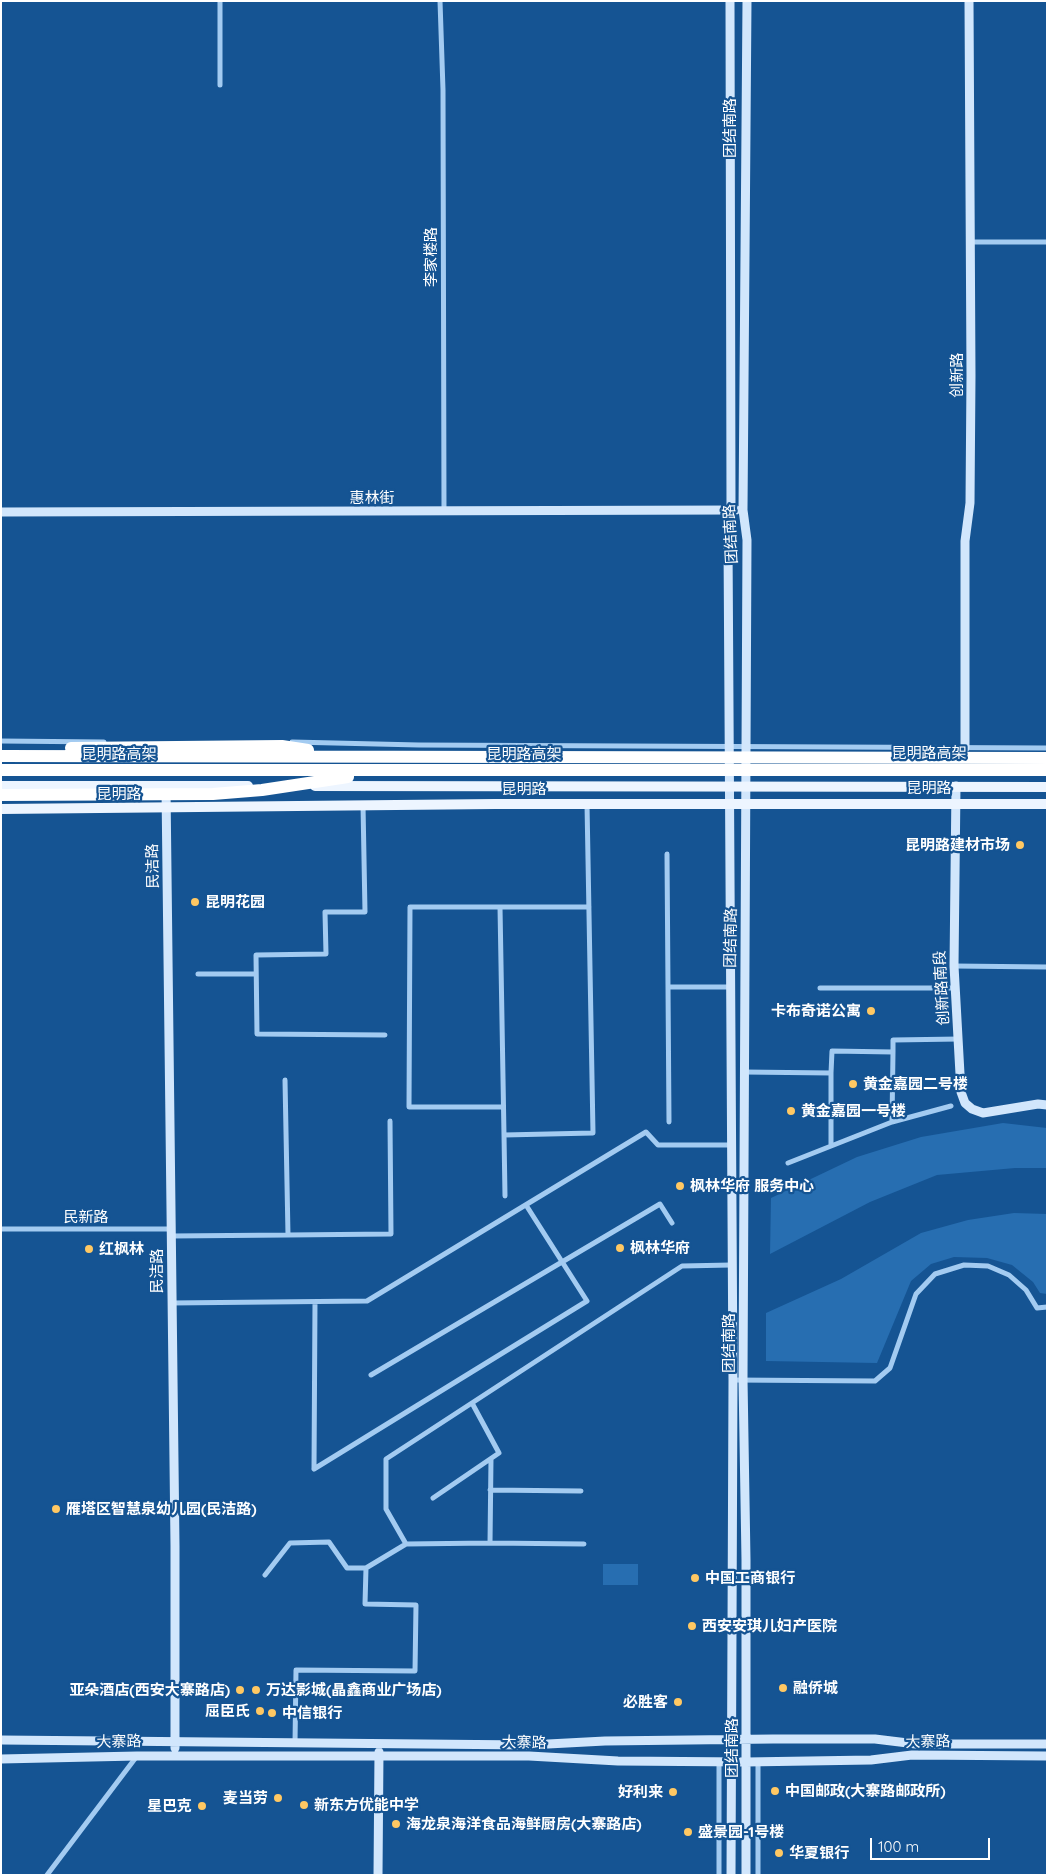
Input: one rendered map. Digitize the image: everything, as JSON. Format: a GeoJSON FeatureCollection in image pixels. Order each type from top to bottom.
{"type":"FeatureCollection","features":[{"type":"Feature","properties":{"kind":"highway"},"geometry":{"type":"LineString","coordinates":[[1,748],[282,746],[353,756]]}},
{"type":"Feature","properties":{"kind":"highway","name":"昆明路高架"},"geometry":{"type":"LineString","coordinates":[[1,756],[1047,758]]}},
{"type":"Feature","properties":{"kind":"highway","name":"昆明路高架"},"geometry":{"type":"LineString","coordinates":[[1,770],[1047,770]]}},
{"type":"Feature","properties":{"kind":"highway"},"geometry":{"type":"LineString","coordinates":[[980,770],[1047,777]]}},
{"type":"Feature","properties":{"kind":"highway"},"geometry":{"type":"LineString","coordinates":[[1,795],[235,793],[387,771]]}},
{"type":"Feature","properties":{"kind":"main road","name":"团结南路"},"geometry":{"type":"LineString","coordinates":[[730,1],[731,510],[728,541],[728,746],[732,1144],[731,1265],[738,1380],[746,1739],[746,1875]]}},
{"type":"Feature","properties":{"kind":"main road","name":"团结南路"},"geometry":{"type":"LineString","coordinates":[[731,1875],[730,1761],[738,1380],[747,746],[747,540],[743,510],[746,1]]}},
{"type":"Feature","properties":{"kind":"main road","name":"创新路"},"geometry":{"type":"LineString","coordinates":[[965,748],[964,541],[970,504],[969,1]]}},
{"type":"Feature","properties":{"kind":"main road","name":"惠林街"},"geometry":{"type":"LineString","coordinates":[[1,512],[743,510]]}},
{"type":"Feature","properties":{"kind":"main road","name":"昆明路"},"geometry":{"type":"LineString","coordinates":[[1,786],[1047,787]]}},
{"type":"Feature","properties":{"kind":"main road","name":"民洁路"},"geometry":{"type":"LineString","coordinates":[[166,786],[170,1303],[175,1599],[174,1756]]}},
{"type":"Feature","properties":{"kind":"main road","name":"创新路南段"},"geometry":{"type":"LineString","coordinates":[[956,786],[954,966],[961,1092],[966,1103],[972,1109],[983,1113],[1038,1104],[1047,1105]]}},
{"type":"Feature","properties":{"kind":"main road","name":"昆明路"},"geometry":{"type":"LineString","coordinates":[[1,809],[166,809],[186,806],[363,805],[1047,804]]}},
{"type":"Feature","properties":{"kind":"main road","name":"大寨路"},"geometry":{"type":"LineString","coordinates":[[1,1740],[529,1745],[605,1740],[875,1739],[916,1744],[1047,1744]]}},
{"type":"Feature","properties":{"kind":"main road"},"geometry":{"type":"LineString","coordinates":[[378,1875],[379,1744]]}},
{"type":"Feature","properties":{"kind":"main road","name":"大寨路"},"geometry":{"type":"LineString","coordinates":[[1,1759],[137,1756],[529,1756],[618,1761],[758,1762],[871,1760],[912,1755],[1047,1756]]}},
{"type":"Feature","properties":{"kind":"street"},"geometry":{"type":"LineString","coordinates":[[220,1],[220,85]]}},
{"type":"Feature","properties":{"kind":"street","name":"李家楼路"},"geometry":{"type":"LineString","coordinates":[[440,1],[443,90],[444,512]]}},
{"type":"Feature","properties":{"kind":"street"},"geometry":{"type":"LineString","coordinates":[[969,242],[1047,242]]}},
{"type":"Feature","properties":{"kind":"street"},"geometry":{"type":"LineString","coordinates":[[1,741],[1047,748]]}},
{"type":"Feature","properties":{"kind":"street"},"geometry":{"type":"LineString","coordinates":[[956,786],[965,748]]}},
{"type":"Feature","properties":{"kind":"street"},"geometry":{"type":"LineString","coordinates":[[504,1135],[593,1133],[587,804]]}},
{"type":"Feature","properties":{"kind":"street"},"geometry":{"type":"LineString","coordinates":[[363,805],[365,912],[325,912],[326,954],[256,955],[256,1034],[385,1035]]}},
{"type":"Feature","properties":{"kind":"street"},"geometry":{"type":"LineString","coordinates":[[667,854],[669,1122]]}},
{"type":"Feature","properties":{"kind":"street"},"geometry":{"type":"LineString","coordinates":[[503,1107],[409,1107],[410,907],[589,907]]}},
{"type":"Feature","properties":{"kind":"street"},"geometry":{"type":"LineString","coordinates":[[500,907],[505,1196]]}},
{"type":"Feature","properties":{"kind":"street"},"geometry":{"type":"LineString","coordinates":[[954,966],[1047,967]]}},
{"type":"Feature","properties":{"kind":"street"},"geometry":{"type":"LineString","coordinates":[[198,974],[256,974]]}},
{"type":"Feature","properties":{"kind":"street"},"geometry":{"type":"LineString","coordinates":[[668,987],[731,987]]}},
{"type":"Feature","properties":{"kind":"street"},"geometry":{"type":"LineString","coordinates":[[820,988],[955,988]]}},
{"type":"Feature","properties":{"kind":"street"},"geometry":{"type":"LineString","coordinates":[[892,1122],[893,1040],[959,1039]]}},
{"type":"Feature","properties":{"kind":"street"},"geometry":{"type":"LineString","coordinates":[[831,1145],[832,1051],[893,1052]]}},
{"type":"Feature","properties":{"kind":"street"},"geometry":{"type":"LineString","coordinates":[[743,1072],[831,1073]]}},
{"type":"Feature","properties":{"kind":"street"},"geometry":{"type":"LineString","coordinates":[[285,1080],[288,1235]]}},
{"type":"Feature","properties":{"kind":"street"},"geometry":{"type":"LineString","coordinates":[[788,1163],[892,1122],[951,1106]]}},
{"type":"Feature","properties":{"kind":"street","name":"民新路"},"geometry":{"type":"LineString","coordinates":[[1,1229],[288,1235],[391,1234],[390,1121]]}},
{"type":"Feature","properties":{"kind":"street"},"geometry":{"type":"LineString","coordinates":[[170,1303],[367,1301],[646,1132],[658,1145],[732,1144]]}},
{"type":"Feature","properties":{"kind":"street"},"geometry":{"type":"LineString","coordinates":[[371,1375],[660,1204],[672,1224]]}},
{"type":"Feature","properties":{"kind":"street"},"geometry":{"type":"LineString","coordinates":[[315,1302],[314,1469],[587,1301],[526,1206]]}},
{"type":"Feature","properties":{"kind":"street"},"geometry":{"type":"LineString","coordinates":[[406,1544],[386,1509],[386,1459],[682,1266],[731,1265]]}},
{"type":"Feature","properties":{"kind":"street"},"geometry":{"type":"LineString","coordinates":[[738,1380],[875,1380],[890,1368],[916,1294],[936,1274],[964,1265],[988,1266],[1009,1275],[1026,1290],[1037,1308],[1047,1307]]}},
{"type":"Feature","properties":{"kind":"street"},"geometry":{"type":"LineString","coordinates":[[433,1498],[499,1454],[472,1403]]}},
{"type":"Feature","properties":{"kind":"street"},"geometry":{"type":"LineString","coordinates":[[490,1543],[491,1459]]}},
{"type":"Feature","properties":{"kind":"street"},"geometry":{"type":"LineString","coordinates":[[490,1490],[582,1491]]}},
{"type":"Feature","properties":{"kind":"street"},"geometry":{"type":"LineString","coordinates":[[265,1575],[290,1543],[330,1542],[347,1568],[366,1568],[406,1544],[584,1544]]}},
{"type":"Feature","properties":{"kind":"street"},"geometry":{"type":"LineString","coordinates":[[295,1743],[296,1670],[415,1671],[416,1605],[365,1604],[366,1568]]}},
{"type":"Feature","properties":{"kind":"street"},"geometry":{"type":"LineString","coordinates":[[47,1875],[137,1756]]}},
{"type":"Feature","properties":{"kind":"street"},"geometry":{"type":"LineString","coordinates":[[719,1761],[719,1875]]}},
{"type":"Feature","properties":{"kind":"street"},"geometry":{"type":"LineString","coordinates":[[758,1762],[758,1875]]}},
{"type":"Feature","properties":{"kind":"shaded area"},"geometry":{"type":"Polygon","coordinates":[[[1003,1123],[1047,1128],[1047,1168],[1015,1168],[937,1175],[870,1202],[770,1254],[771,1198],[857,1157],[921,1137],[1003,1123]]]}},
{"type":"Feature","properties":{"kind":"shaded area"},"geometry":{"type":"Polygon","coordinates":[[[1014,1213],[1047,1214],[1047,1294],[1040,1293],[1033,1282],[1012,1265],[987,1258],[954,1257],[931,1264],[911,1281],[877,1363],[766,1361],[766,1313],[841,1279],[921,1233],[968,1220],[1014,1213]]]}},
{"type":"Feature","properties":{"kind":"shaded area"},"geometry":{"type":"Polygon","coordinates":[[[603,1564],[638,1564],[638,1585],[603,1585],[603,1564]]]}},
{"type":"Feature","properties":{"kind":"place","name":"昆明路建材市场"},"geometry":{"type":"Point","coordinates":[1020,845]}},
{"type":"Feature","properties":{"kind":"place","name":"昆明花园"},"geometry":{"type":"Point","coordinates":[195,902]}},
{"type":"Feature","properties":{"kind":"place","name":"卡布奇诺公寓"},"geometry":{"type":"Point","coordinates":[871,1011]}},
{"type":"Feature","properties":{"kind":"place","name":"黄金嘉园二号楼"},"geometry":{"type":"Point","coordinates":[853,1084]}},
{"type":"Feature","properties":{"kind":"place","name":"黄金嘉园一号楼"},"geometry":{"type":"Point","coordinates":[791,1111]}},
{"type":"Feature","properties":{"kind":"place","name":"枫林华府 服务中心"},"geometry":{"type":"Point","coordinates":[680,1186]}},
{"type":"Feature","properties":{"kind":"place","name":"枫林华府"},"geometry":{"type":"Point","coordinates":[620,1248]}},
{"type":"Feature","properties":{"kind":"place","name":"红枫林"},"geometry":{"type":"Point","coordinates":[89,1249]}},
{"type":"Feature","properties":{"kind":"place","name":"雁塔区智慧泉幼儿园(民洁路)"},"geometry":{"type":"Point","coordinates":[56,1509]}},
{"type":"Feature","properties":{"kind":"place","name":"中国工商银行"},"geometry":{"type":"Point","coordinates":[695,1578]}},
{"type":"Feature","properties":{"kind":"place","name":"西安安琪儿妇产医院"},"geometry":{"type":"Point","coordinates":[692,1626]}},
{"type":"Feature","properties":{"kind":"place","name":"融侨城"},"geometry":{"type":"Point","coordinates":[783,1688]}},
{"type":"Feature","properties":{"kind":"place","name":"亚朵酒店(西安大寨路店)"},"geometry":{"type":"Point","coordinates":[240,1690]}},
{"type":"Feature","properties":{"kind":"place","name":"万达影城(晶鑫商业广场店)"},"geometry":{"type":"Point","coordinates":[256,1690]}},
{"type":"Feature","properties":{"kind":"place","name":"必胜客"},"geometry":{"type":"Point","coordinates":[678,1702]}},
{"type":"Feature","properties":{"kind":"place","name":"屈臣氏"},"geometry":{"type":"Point","coordinates":[260,1711]}},
{"type":"Feature","properties":{"kind":"place","name":"中信银行"},"geometry":{"type":"Point","coordinates":[272,1713]}},
{"type":"Feature","properties":{"kind":"place","name":"中国邮政(大寨路邮政所)"},"geometry":{"type":"Point","coordinates":[775,1791]}},
{"type":"Feature","properties":{"kind":"place","name":"好利来"},"geometry":{"type":"Point","coordinates":[673,1792]}},
{"type":"Feature","properties":{"kind":"place","name":"麦当劳"},"geometry":{"type":"Point","coordinates":[278,1798]}},
{"type":"Feature","properties":{"kind":"place","name":"新东方优能中学"},"geometry":{"type":"Point","coordinates":[304,1805]}},
{"type":"Feature","properties":{"kind":"place","name":"星巴克"},"geometry":{"type":"Point","coordinates":[202,1806]}},
{"type":"Feature","properties":{"kind":"place","name":"海龙泉海洋食品海鲜厨房(大寨路店)"},"geometry":{"type":"Point","coordinates":[396,1824]}},
{"type":"Feature","properties":{"kind":"place","name":"盛景园-1号楼"},"geometry":{"type":"Point","coordinates":[688,1832]}},
{"type":"Feature","properties":{"kind":"place","name":"华夏银行"},"geometry":{"type":"Point","coordinates":[779,1853]}}]}
